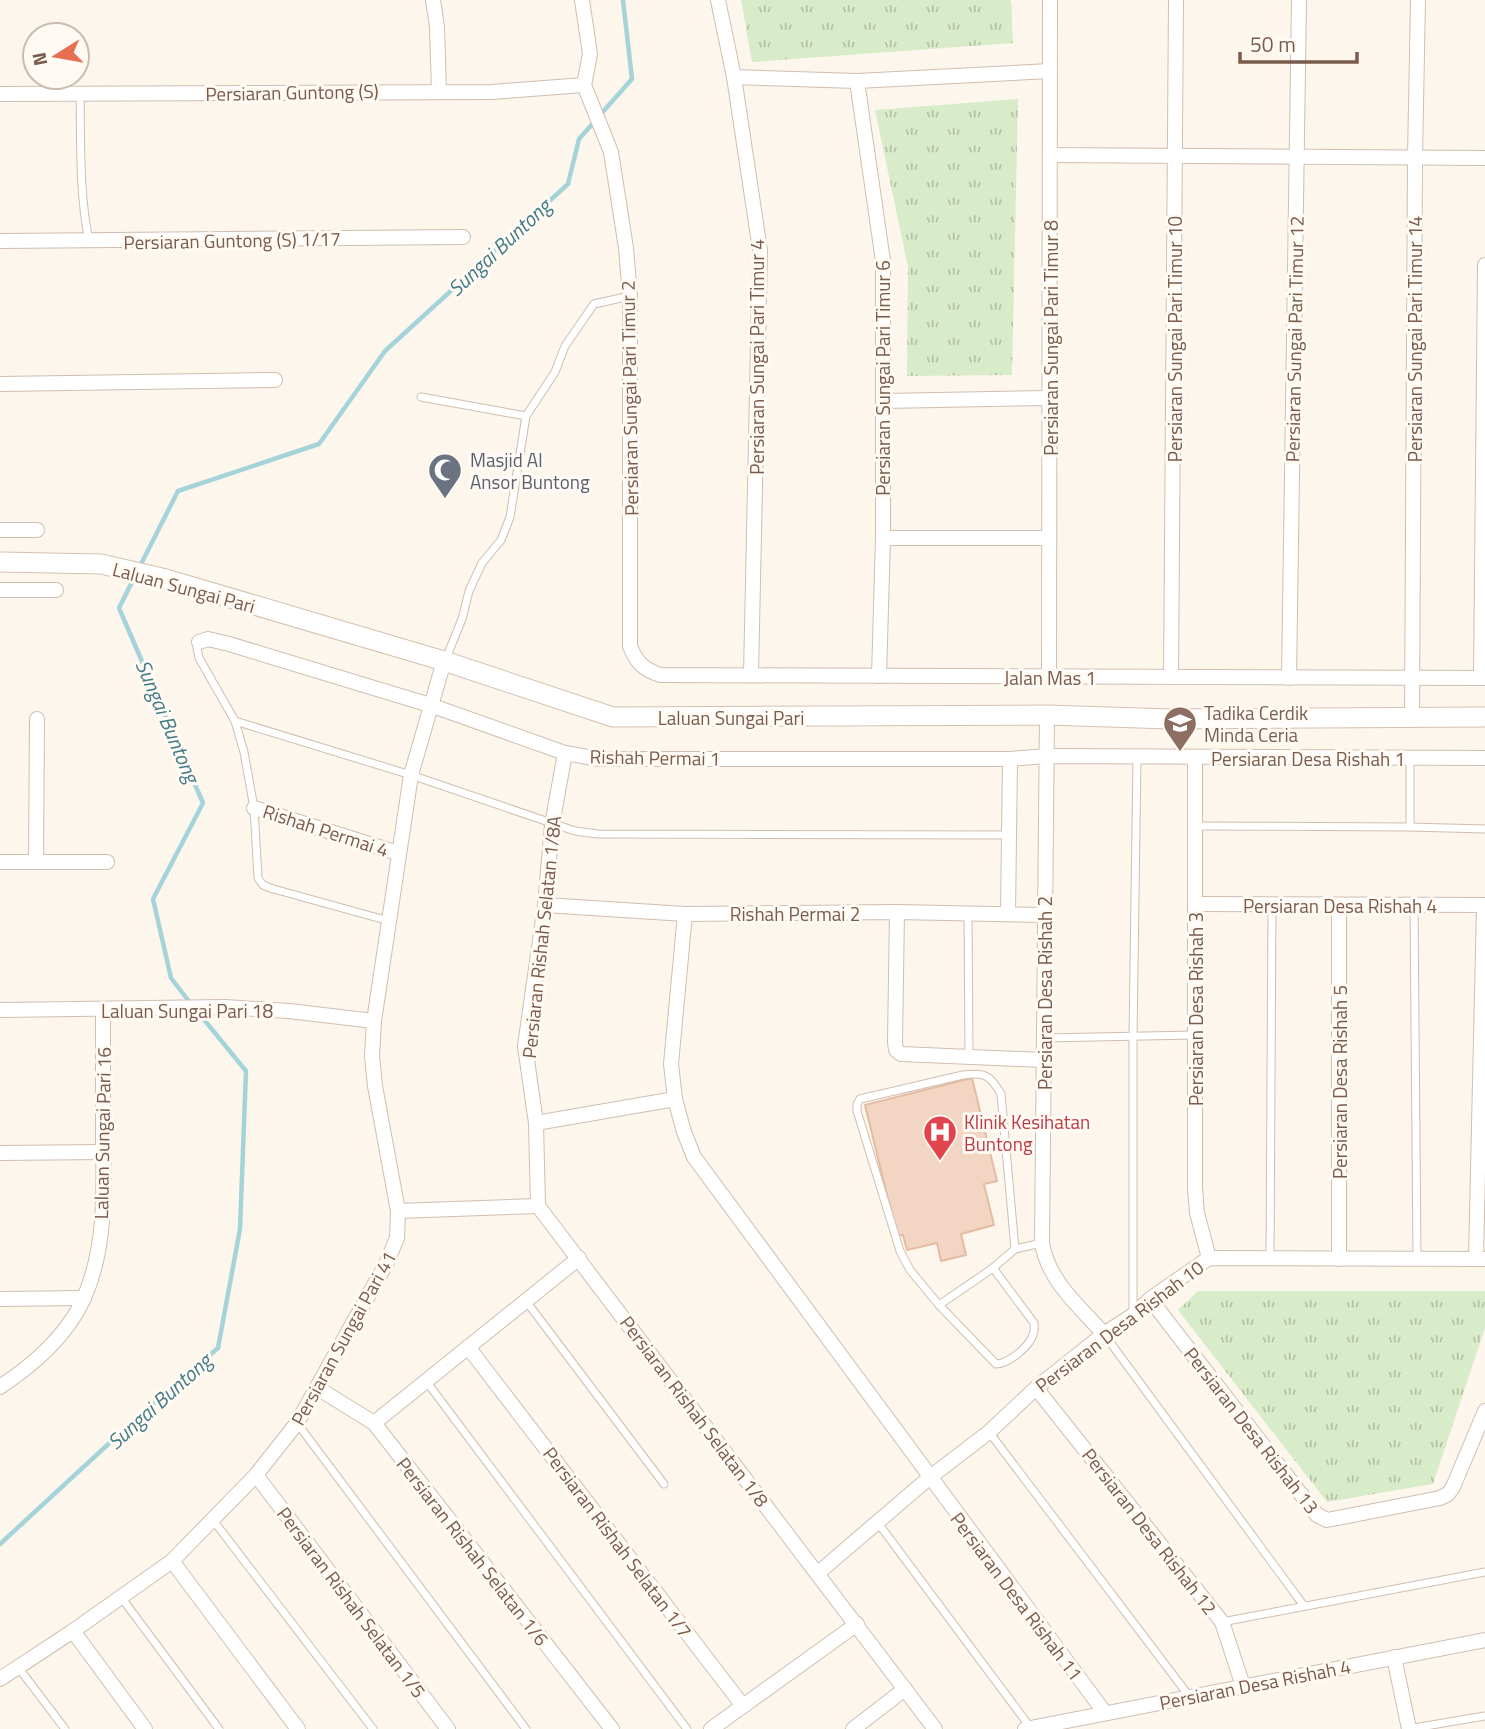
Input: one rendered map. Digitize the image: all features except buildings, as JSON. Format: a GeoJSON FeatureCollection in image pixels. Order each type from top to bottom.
{"type":"FeatureCollection","features":[{"type":"Feature","properties":{"kind":"main road","name":"Laluan Sungai Pari"},"geometry":{"type":"LineString","coordinates":[[0,562],[101,564],[166,579],[444,661],[613,717],[1485,717]]}},
{"type":"Feature","properties":{"kind":"street"},"geometry":{"type":"LineString","coordinates":[[433,0],[437,27],[439,91]]}},
{"type":"Feature","properties":{"kind":"street"},"geometry":{"type":"LineString","coordinates":[[582,0],[590,54],[584,85]]}},
{"type":"Feature","properties":{"kind":"street","name":"Persiaran Sungai Pari Timur 4"},"geometry":{"type":"LineString","coordinates":[[718,0],[734,77],[760,250],[751,675]]}},
{"type":"Feature","properties":{"kind":"street","name":"Persiaran Sungai Pari Timur 8"},"geometry":{"type":"LineString","coordinates":[[1049,677],[1050,0]]}},
{"type":"Feature","properties":{"kind":"street","name":"Persiaran Sungai Pari Timur 10"},"geometry":{"type":"LineString","coordinates":[[1171,677],[1176,0]]}},
{"type":"Feature","properties":{"kind":"street","name":"Persiaran Sungai Pari Timur 12"},"geometry":{"type":"LineString","coordinates":[[1289,678],[1299,0]]}},
{"type":"Feature","properties":{"kind":"street","name":"Persiaran Sungai Pari Timur 14"},"geometry":{"type":"LineString","coordinates":[[1412,717],[1418,0]]}},
{"type":"Feature","properties":{"kind":"street"},"geometry":{"type":"LineString","coordinates":[[734,77],[857,81],[1050,71]]}},
{"type":"Feature","properties":{"kind":"street","name":"Persiaran Sungai Pari Timur 6"},"geometry":{"type":"LineString","coordinates":[[857,81],[883,261],[883,538],[879,676]]}},
{"type":"Feature","properties":{"kind":"street","name":"Persiaran Guntong (S)"},"geometry":{"type":"LineString","coordinates":[[0,94],[492,92],[584,85]]}},
{"type":"Feature","properties":{"kind":"street","name":"Persiaran Sungai Pari Timur 2"},"geometry":{"type":"LineString","coordinates":[[584,85],[611,152],[630,296],[630,646]]}},
{"type":"Feature","properties":{"kind":"street"},"geometry":{"type":"LineString","coordinates":[[1050,155],[1485,158]]}},
{"type":"Feature","properties":{"kind":"street","name":"Persiaran Guntong (S) 1/17"},"geometry":{"type":"LineString","coordinates":[[0,241],[463,237]]}},
{"type":"Feature","properties":{"kind":"street"},"geometry":{"type":"LineString","coordinates":[[1483,678],[1485,265]]}},
{"type":"Feature","properties":{"kind":"street"},"geometry":{"type":"LineString","coordinates":[[0,384],[275,380]]}},
{"type":"Feature","properties":{"kind":"street"},"geometry":{"type":"LineString","coordinates":[[883,401],[1050,398]]}},
{"type":"Feature","properties":{"kind":"street"},"geometry":{"type":"LineString","coordinates":[[0,530],[37,530]]}},
{"type":"Feature","properties":{"kind":"street"},"geometry":{"type":"LineString","coordinates":[[883,538],[1049,538]]}},
{"type":"Feature","properties":{"kind":"street"},"geometry":{"type":"LineString","coordinates":[[0,590],[56,590]]}},
{"type":"Feature","properties":{"kind":"street","name":"Rishah Permai 1"},"geometry":{"type":"LineString","coordinates":[[199,642],[208,639],[229,644],[430,705],[565,752],[599,759],[1010,760],[1046,756]]}},
{"type":"Feature","properties":{"kind":"street","name":"Jalan Mas 1"},"geometry":{"type":"LineString","coordinates":[[630,646],[636,661],[646,671],[660,675],[1483,678]]}},
{"type":"Feature","properties":{"kind":"street","name":"Persiaran Sungai Pari 41"},"geometry":{"type":"LineString","coordinates":[[0,1679],[172,1561],[256,1475],[297,1423],[319,1388],[386,1264],[397,1238],[398,1212],[374,1086],[374,1021],[411,775],[444,661]]}},
{"type":"Feature","properties":{"kind":"street","name":"Persiaran Desa Rishah 2"},"geometry":{"type":"LineString","coordinates":[[1046,715],[1042,1244],[1044,1259],[1052,1275],[1104,1334]]}},
{"type":"Feature","properties":{"kind":"street"},"geometry":{"type":"LineString","coordinates":[[36,861],[37,719]]}},
{"type":"Feature","properties":{"kind":"street","name":"Persiaran Rishah Selatan 1/8A"},"geometry":{"type":"LineString","coordinates":[[538,1206],[536,1123],[525,1045],[545,905],[552,825],[565,752]]}},
{"type":"Feature","properties":{"kind":"street","name":"Persiaran Desa Rishah 1"},"geometry":{"type":"LineString","coordinates":[[1046,756],[1485,758]]}},
{"type":"Feature","properties":{"kind":"street","name":"Persiaran Desa Rishah 3"},"geometry":{"type":"LineString","coordinates":[[1195,758],[1195,1188],[1197,1213],[1209,1258]]}},
{"type":"Feature","properties":{"kind":"street"},"geometry":{"type":"LineString","coordinates":[[1008,914],[1010,760]]}},
{"type":"Feature","properties":{"kind":"street","name":"Rishah Permai 4"},"geometry":{"type":"LineString","coordinates":[[254,808],[398,853]]}},
{"type":"Feature","properties":{"kind":"street"},"geometry":{"type":"LineString","coordinates":[[0,862],[107,862]]}},
{"type":"Feature","properties":{"kind":"street","name":"Persiaran Desa Rishah 4"},"geometry":{"type":"LineString","coordinates":[[1195,904],[1484,905]]}},
{"type":"Feature","properties":{"kind":"street","name":"Rishah Permai 2"},"geometry":{"type":"LineString","coordinates":[[545,905],[685,914],[897,912],[1045,915]]}},
{"type":"Feature","properties":{"kind":"street","name":"Persiaran Desa Rishah 5"},"geometry":{"type":"LineString","coordinates":[[1339,905],[1339,1259]]}},
{"type":"Feature","properties":{"kind":"street"},"geometry":{"type":"LineString","coordinates":[[1481,1259],[1484,905]]}},
{"type":"Feature","properties":{"kind":"street"},"geometry":{"type":"LineString","coordinates":[[897,912],[896,1050],[908,1056],[1044,1060]]}},
{"type":"Feature","properties":{"kind":"street","name":"Persiaran Desa Rishah 11"},"geometry":{"type":"LineString","coordinates":[[685,914],[671,1064],[675,1099],[694,1157],[1105,1713]]}},
{"type":"Feature","properties":{"kind":"street","name":"Laluan Sungai Pari 18"},"geometry":{"type":"LineString","coordinates":[[0,1010],[225,1007],[374,1021]]}},
{"type":"Feature","properties":{"kind":"street","name":"Laluan Sungai Pari 16"},"geometry":{"type":"LineString","coordinates":[[0,1387],[47,1351],[67,1325],[84,1298],[97,1255],[104,1211],[103,1010]]}},
{"type":"Feature","properties":{"kind":"street"},"geometry":{"type":"LineString","coordinates":[[536,1123],[675,1099]]}},
{"type":"Feature","properties":{"kind":"street"},"geometry":{"type":"LineString","coordinates":[[0,1153],[103,1152]]}},
{"type":"Feature","properties":{"kind":"street"},"geometry":{"type":"LineString","coordinates":[[398,1212],[538,1206]]}},
{"type":"Feature","properties":{"kind":"street","name":"Persiaran Rishah Selatan 1/8"},"geometry":{"type":"LineString","coordinates":[[538,1206],[934,1729]]}},
{"type":"Feature","properties":{"kind":"street"},"geometry":{"type":"LineString","coordinates":[[373,1423],[579,1258]]}},
{"type":"Feature","properties":{"kind":"street","name":"Persiaran Desa Rishah 10"},"geometry":{"type":"LineString","coordinates":[[818,1573],[929,1478],[989,1432],[1036,1388],[1104,1334],[1133,1315],[1150,1299],[1209,1258],[1481,1259]]}},
{"type":"Feature","properties":{"kind":"street"},"geometry":{"type":"LineString","coordinates":[[0,1299],[84,1298]]}},
{"type":"Feature","properties":{"kind":"street","name":"Persiaran Desa Rishah 13"},"geometry":{"type":"LineString","coordinates":[[1150,1299],[1321,1518],[1327,1520],[1440,1498],[1448,1494],[1485,1411]]}},
{"type":"Feature","properties":{"kind":"street","name":"Persiaran Rishah Selatan 1/7"},"geometry":{"type":"LineString","coordinates":[[468,1347],[743,1706]]}},
{"type":"Feature","properties":{"kind":"street","name":"Persiaran Rishah Selatan 1/6"},"geometry":{"type":"LineString","coordinates":[[319,1388],[373,1423],[612,1729]]}},
{"type":"Feature","properties":{"kind":"street","name":"Persiaran Desa Rishah 12"},"geometry":{"type":"LineString","coordinates":[[1036,1388],[1222,1622],[1243,1686]]}},
{"type":"Feature","properties":{"kind":"street","name":"Persiaran Rishah Selatan 1/5"},"geometry":{"type":"LineString","coordinates":[[256,1475],[448,1729]]}},
{"type":"Feature","properties":{"kind":"street"},"geometry":{"type":"LineString","coordinates":[[172,1561],[298,1729]]}},
{"type":"Feature","properties":{"kind":"street"},"geometry":{"type":"LineString","coordinates":[[711,1729],[857,1624]]}},
{"type":"Feature","properties":{"kind":"street"},"geometry":{"type":"LineString","coordinates":[[73,1631],[145,1729]]}},
{"type":"Feature","properties":{"kind":"street","name":"Persiaran Desa Rishah 4"},"geometry":{"type":"LineString","coordinates":[[1027,1728],[1485,1640]]}},
{"type":"Feature","properties":{"kind":"street"},"geometry":{"type":"LineString","coordinates":[[1394,1657],[1408,1729]]}},
{"type":"Feature","properties":{"kind":"street"},"geometry":{"type":"LineString","coordinates":[[853,1729],[905,1689]]}},
{"type":"Feature","properties":{"kind":"lane"},"geometry":{"type":"LineString","coordinates":[[80,95],[82,197],[89,242]]}},
{"type":"Feature","properties":{"kind":"lane"},"geometry":{"type":"LineString","coordinates":[[444,661],[462,620],[469,591],[482,563],[501,540],[510,517],[526,416],[555,372],[565,346],[594,304],[630,296]]}},
{"type":"Feature","properties":{"kind":"lane"},"geometry":{"type":"LineString","coordinates":[[421,397],[526,416]]}},
{"type":"Feature","properties":{"kind":"lane"},"geometry":{"type":"LineString","coordinates":[[199,642],[197,648],[204,668],[234,721],[244,752],[254,808],[258,878],[263,885],[388,921]]}},
{"type":"Feature","properties":{"kind":"lane"},"geometry":{"type":"LineString","coordinates":[[234,721],[411,775],[575,831],[598,834],[1009,835]]}},
{"type":"Feature","properties":{"kind":"lane"},"geometry":{"type":"LineString","coordinates":[[1133,1315],[1137,757]]}},
{"type":"Feature","properties":{"kind":"lane"},"geometry":{"type":"LineString","coordinates":[[1410,757],[1410,827]]}},
{"type":"Feature","properties":{"kind":"lane"},"geometry":{"type":"LineString","coordinates":[[1195,827],[1410,827],[1485,830]]}},
{"type":"Feature","properties":{"kind":"lane"},"geometry":{"type":"LineString","coordinates":[[1270,1258],[1272,905]]}},
{"type":"Feature","properties":{"kind":"lane"},"geometry":{"type":"LineString","coordinates":[[1414,905],[1416,1259]]}},
{"type":"Feature","properties":{"kind":"lane"},"geometry":{"type":"LineString","coordinates":[[968,913],[968,1058]]}},
{"type":"Feature","properties":{"kind":"lane"},"geometry":{"type":"LineString","coordinates":[[1044,1038],[1195,1035]]}},
{"type":"Feature","properties":{"kind":"lane"},"geometry":{"type":"LineString","coordinates":[[993,1268],[1034,1323],[1035,1331],[1032,1339],[1003,1364],[990,1360],[910,1270],[900,1251],[857,1111],[860,1099],[963,1075],[979,1073],[993,1079],[1001,1094],[1016,1249]]}},
{"type":"Feature","properties":{"kind":"lane"},"geometry":{"type":"LineString","coordinates":[[939,1305],[1016,1249],[1042,1244]]}},
{"type":"Feature","properties":{"kind":"lane"},"geometry":{"type":"LineString","coordinates":[[526,1301],[664,1484]]}},
{"type":"Feature","properties":{"kind":"lane"},"geometry":{"type":"LineString","coordinates":[[1104,1334],[1304,1606]]}},
{"type":"Feature","properties":{"kind":"lane"},"geometry":{"type":"LineString","coordinates":[[426,1381],[687,1729]]}},
{"type":"Feature","properties":{"kind":"lane"},"geometry":{"type":"LineString","coordinates":[[297,1423],[526,1729]]}},
{"type":"Feature","properties":{"kind":"lane"},"geometry":{"type":"LineString","coordinates":[[989,1432],[1189,1696]]}},
{"type":"Feature","properties":{"kind":"lane"},"geometry":{"type":"LineString","coordinates":[[213,1520],[373,1729]]}},
{"type":"Feature","properties":{"kind":"lane"},"geometry":{"type":"LineString","coordinates":[[877,1522],[1027,1728]]}},
{"type":"Feature","properties":{"kind":"lane"},"geometry":{"type":"LineString","coordinates":[[1222,1622],[1485,1572]]}},
{"type":"Feature","properties":{"kind":"lane"},"geometry":{"type":"LineString","coordinates":[[121,1597],[219,1729]]}},
{"type":"Feature","properties":{"kind":"lane"},"geometry":{"type":"LineString","coordinates":[[18,1667],[65,1729]]}},
{"type":"Feature","properties":{"kind":"lane"},"geometry":{"type":"LineString","coordinates":[[1408,1729],[1485,1716]]}},
{"type":"Feature","properties":{"kind":"green space"},"geometry":{"type":"Polygon","coordinates":[[[741,0],[1011,0],[1013,43],[752,62],[741,0]]]}},
{"type":"Feature","properties":{"kind":"green space"},"geometry":{"type":"Polygon","coordinates":[[[1018,99],[1012,375],[907,376],[908,267],[875,110],[1018,99]]]}},
{"type":"Feature","properties":{"kind":"green space"},"geometry":{"type":"Polygon","coordinates":[[[1198,1291],[1485,1291],[1485,1328],[1433,1484],[1327,1502],[1178,1310],[1198,1291]]]}},
{"type":"Feature","properties":{"kind":"waterway","name":"Sungai Buntong"},"geometry":{"type":"LineString","coordinates":[[600,115],[632,79],[623,0]]}},
{"type":"Feature","properties":{"kind":"waterway","name":"Sungai Buntong"},"geometry":{"type":"LineString","coordinates":[[139,568],[178,491],[319,444],[385,351],[568,184],[579,139],[595,121]]}},
{"type":"Feature","properties":{"kind":"waterway","name":"Sungai Buntong"},"geometry":{"type":"LineString","coordinates":[[135,576],[119,608],[203,803],[153,899],[171,978],[191,1004]]}},
{"type":"Feature","properties":{"kind":"waterway","name":"Sungai Buntong"},"geometry":{"type":"LineString","coordinates":[[0,1544],[129,1425],[218,1348],[240,1229],[246,1071],[197,1011]]}},
{"type":"Feature","properties":{"kind":"place","name":"Masjid Al Ansor Buntong"},"geometry":{"type":"Point","coordinates":[445,500]}},
{"type":"Feature","properties":{"kind":"place","name":"Tadika Cerdik Minda Ceria"},"geometry":{"type":"Point","coordinates":[1180,753]}},
{"type":"Feature","properties":{"kind":"place","name":"Klinik Kesihatan Buntong"},"geometry":{"type":"Point","coordinates":[940,1162]}}]}
